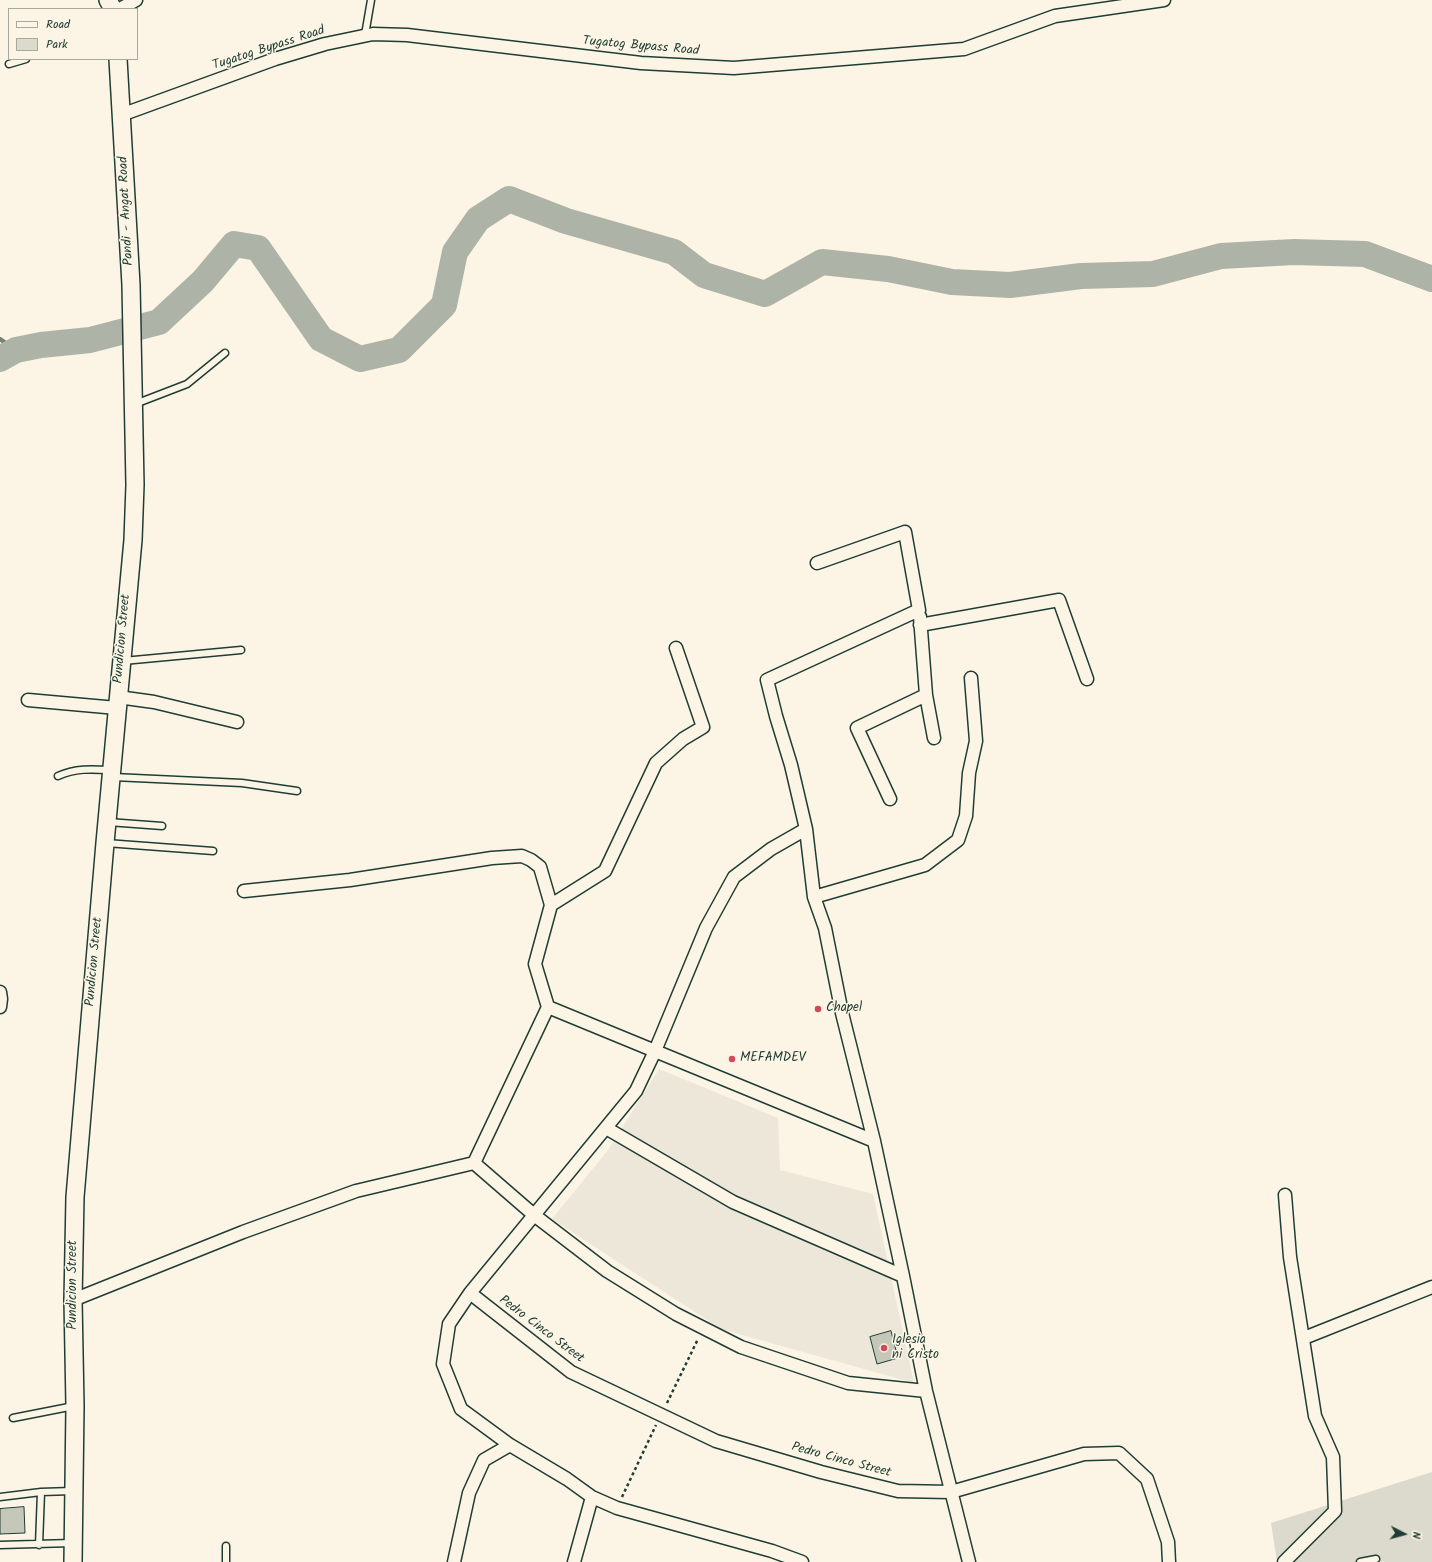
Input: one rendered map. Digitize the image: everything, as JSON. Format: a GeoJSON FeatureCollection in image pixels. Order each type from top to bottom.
{"type":"FeatureCollection","features":[{"type":"Feature","properties":{"kind":"main road","name":"Pandi - Angat Road"},"geometry":{"type":"LineString","coordinates":[[118,60],[131,285],[132,362]]}},
{"type":"Feature","properties":{"kind":"main road","name":"Pundicion Street"},"geometry":{"type":"LineString","coordinates":[[73,1562],[75,1406],[73,1300],[75,1197],[117,703],[133,540],[135,485],[132,362]]}},
{"type":"Feature","properties":{"kind":"street"},"geometry":{"type":"LineString","coordinates":[[122,8],[136,0]]}},
{"type":"Feature","properties":{"kind":"street","name":"Tugatog Bypass Road"},"geometry":{"type":"LineString","coordinates":[[122,115],[275,58],[325,44],[373,34],[407,35],[641,63],[734,68],[964,49],[1055,16],[1164,0]]}},
{"type":"Feature","properties":{"kind":"street"},"geometry":{"type":"LineString","coordinates":[[817,563],[905,532],[919,610],[926,696],[934,738]]}},
{"type":"Feature","properties":{"kind":"street"},"geometry":{"type":"LineString","coordinates":[[920,625],[1059,600],[1087,679]]}},
{"type":"Feature","properties":{"kind":"street"},"geometry":{"type":"LineString","coordinates":[[919,610],[767,680],[791,765],[806,829],[814,897],[825,928],[842,1013],[874,1141],[926,1391],[969,1562]]}},
{"type":"Feature","properties":{"kind":"street"},"geometry":{"type":"LineString","coordinates":[[551,905],[605,871],[656,763],[683,739],[703,727],[676,648]]}},
{"type":"Feature","properties":{"kind":"street"},"geometry":{"type":"LineString","coordinates":[[814,897],[925,865],[958,840],[966,816],[969,773],[976,741],[971,678]]}},
{"type":"Feature","properties":{"kind":"street"},"geometry":{"type":"LineString","coordinates":[[890,799],[857,728],[926,696]]}},
{"type":"Feature","properties":{"kind":"street"},"geometry":{"type":"LineString","coordinates":[[28,700],[117,703],[154,702],[237,722]]}},
{"type":"Feature","properties":{"kind":"street"},"geometry":{"type":"LineString","coordinates":[[802,1562],[772,1551],[617,1508],[592,1497],[567,1479],[510,1445],[461,1409],[443,1364],[449,1324],[470,1293],[636,1091],[655,1051],[706,928],[734,877],[771,849],[806,829]]}},
{"type":"Feature","properties":{"kind":"street"},"geometry":{"type":"LineString","coordinates":[[244,891],[350,880],[492,858],[522,856],[531,860],[540,867],[551,905],[535,964],[548,1007],[474,1163]]}},
{"type":"Feature","properties":{"kind":"street"},"geometry":{"type":"LineString","coordinates":[[0,992],[0,1007]]}},
{"type":"Feature","properties":{"kind":"street"},"geometry":{"type":"LineString","coordinates":[[548,1007],[874,1141]]}},
{"type":"Feature","properties":{"kind":"street"},"geometry":{"type":"LineString","coordinates":[[606,1128],[732,1202],[903,1276]]}},
{"type":"Feature","properties":{"kind":"street"},"geometry":{"type":"LineString","coordinates":[[73,1300],[243,1232],[356,1191],[474,1163]]}},
{"type":"Feature","properties":{"kind":"street"},"geometry":{"type":"LineString","coordinates":[[474,1163],[534,1215],[607,1272],[676,1314],[741,1347],[848,1383],[926,1391]]}},
{"type":"Feature","properties":{"kind":"street"},"geometry":{"type":"LineString","coordinates":[[1284,1562],[1335,1511],[1333,1457],[1315,1416],[1304,1338],[1290,1257],[1286,1195]]}},
{"type":"Feature","properties":{"kind":"street"},"geometry":{"type":"LineString","coordinates":[[1304,1338],[1432,1287]]}},
{"type":"Feature","properties":{"kind":"street","name":"Pedro Cinco Street"},"geometry":{"type":"LineString","coordinates":[[470,1293],[571,1372],[716,1441],[821,1472],[898,1491],[952,1492],[1084,1454],[1119,1453],[1147,1479],[1168,1542],[1169,1562]]}},
{"type":"Feature","properties":{"kind":"street"},"geometry":{"type":"LineString","coordinates":[[454,1562],[469,1492],[484,1460],[510,1445]]}},
{"type":"Feature","properties":{"kind":"street"},"geometry":{"type":"LineString","coordinates":[[574,1562],[592,1497]]}},
{"type":"Feature","properties":{"kind":"lane"},"geometry":{"type":"LineString","coordinates":[[366,36],[371,0]]}},
{"type":"Feature","properties":{"kind":"lane"},"geometry":{"type":"LineString","coordinates":[[9,64],[23,60]]}},
{"type":"Feature","properties":{"kind":"lane"},"geometry":{"type":"LineString","coordinates":[[134,404],[186,384],[225,353]]}},
{"type":"Feature","properties":{"kind":"lane"},"geometry":{"type":"LineString","coordinates":[[121,661],[240,650]]}},
{"type":"Feature","properties":{"kind":"lane"},"geometry":{"type":"LineString","coordinates":[[58,776],[73,770],[87,769],[111,773],[242,783],[297,791]]}},
{"type":"Feature","properties":{"kind":"lane"},"geometry":{"type":"LineString","coordinates":[[107,822],[162,826]]}},
{"type":"Feature","properties":{"kind":"lane"},"geometry":{"type":"LineString","coordinates":[[105,842],[213,851]]}},
{"type":"Feature","properties":{"kind":"lane"},"geometry":{"type":"LineString","coordinates":[[13,1418],[75,1406]]}},
{"type":"Feature","properties":{"kind":"lane"},"geometry":{"type":"LineString","coordinates":[[0,1496],[74,1491]]}},
{"type":"Feature","properties":{"kind":"lane"},"geometry":{"type":"LineString","coordinates":[[39,1545],[42,1492]]}},
{"type":"Feature","properties":{"kind":"lane"},"geometry":{"type":"LineString","coordinates":[[0,1545],[74,1543]]}},
{"type":"Feature","properties":{"kind":"lane"},"geometry":{"type":"LineString","coordinates":[[226,1546],[226,1562]]}},
{"type":"Feature","properties":{"kind":"lane"},"geometry":{"type":"LineString","coordinates":[[1360,1562],[1376,1559]]}},
{"type":"Feature","properties":{"kind":"shaded area"},"geometry":{"type":"Polygon","coordinates":[[[659,1069],[778,1118],[780,1170],[873,1194],[914,1383],[721,1329],[552,1219],[608,1150],[659,1069]]]}},
{"type":"Feature","properties":{"kind":"green space"},"geometry":{"type":"Polygon","coordinates":[[[1432,1472],[1432,1562],[1277,1562],[1271,1523],[1432,1472]]]}},
{"type":"Feature","properties":{"kind":"building","name":"Iglesia ni Cristo"},"geometry":{"type":"Polygon","coordinates":[[[891,1331],[898,1358],[877,1364],[870,1337],[891,1331]]]}},
{"type":"Feature","properties":{"kind":"building"},"geometry":{"type":"Polygon","coordinates":[[[24,1507],[25,1533],[0,1534],[0,1509],[24,1507]]]}},
{"type":"Feature","properties":{"kind":"waterway"},"geometry":{"type":"LineString","coordinates":[[0,359],[16,350],[41,345],[90,340],[159,322],[203,281],[234,244],[258,248],[321,339],[360,359],[399,350],[444,305],[455,252],[478,219],[509,199],[566,221],[674,252],[704,275],[765,294],[822,262],[888,269],[952,282],[1010,285],[1081,276],[1153,274],[1221,256],[1294,252],[1365,254],[1432,279]]}},
{"type":"Feature","properties":{"kind":"waterway"},"geometry":{"type":"LineString","coordinates":[[0,339],[16,350]]}},
{"type":"Feature","properties":{"kind":"place","name":"Chapel"},"geometry":{"type":"Point","coordinates":[818,1009]}},
{"type":"Feature","properties":{"kind":"place","name":"MEFAMDEV"},"geometry":{"type":"Point","coordinates":[732,1059]}},
{"type":"Feature","properties":{"kind":"place","name":"Iglesia ni Cristo"},"geometry":{"type":"Point","coordinates":[884,1348]}}]}
